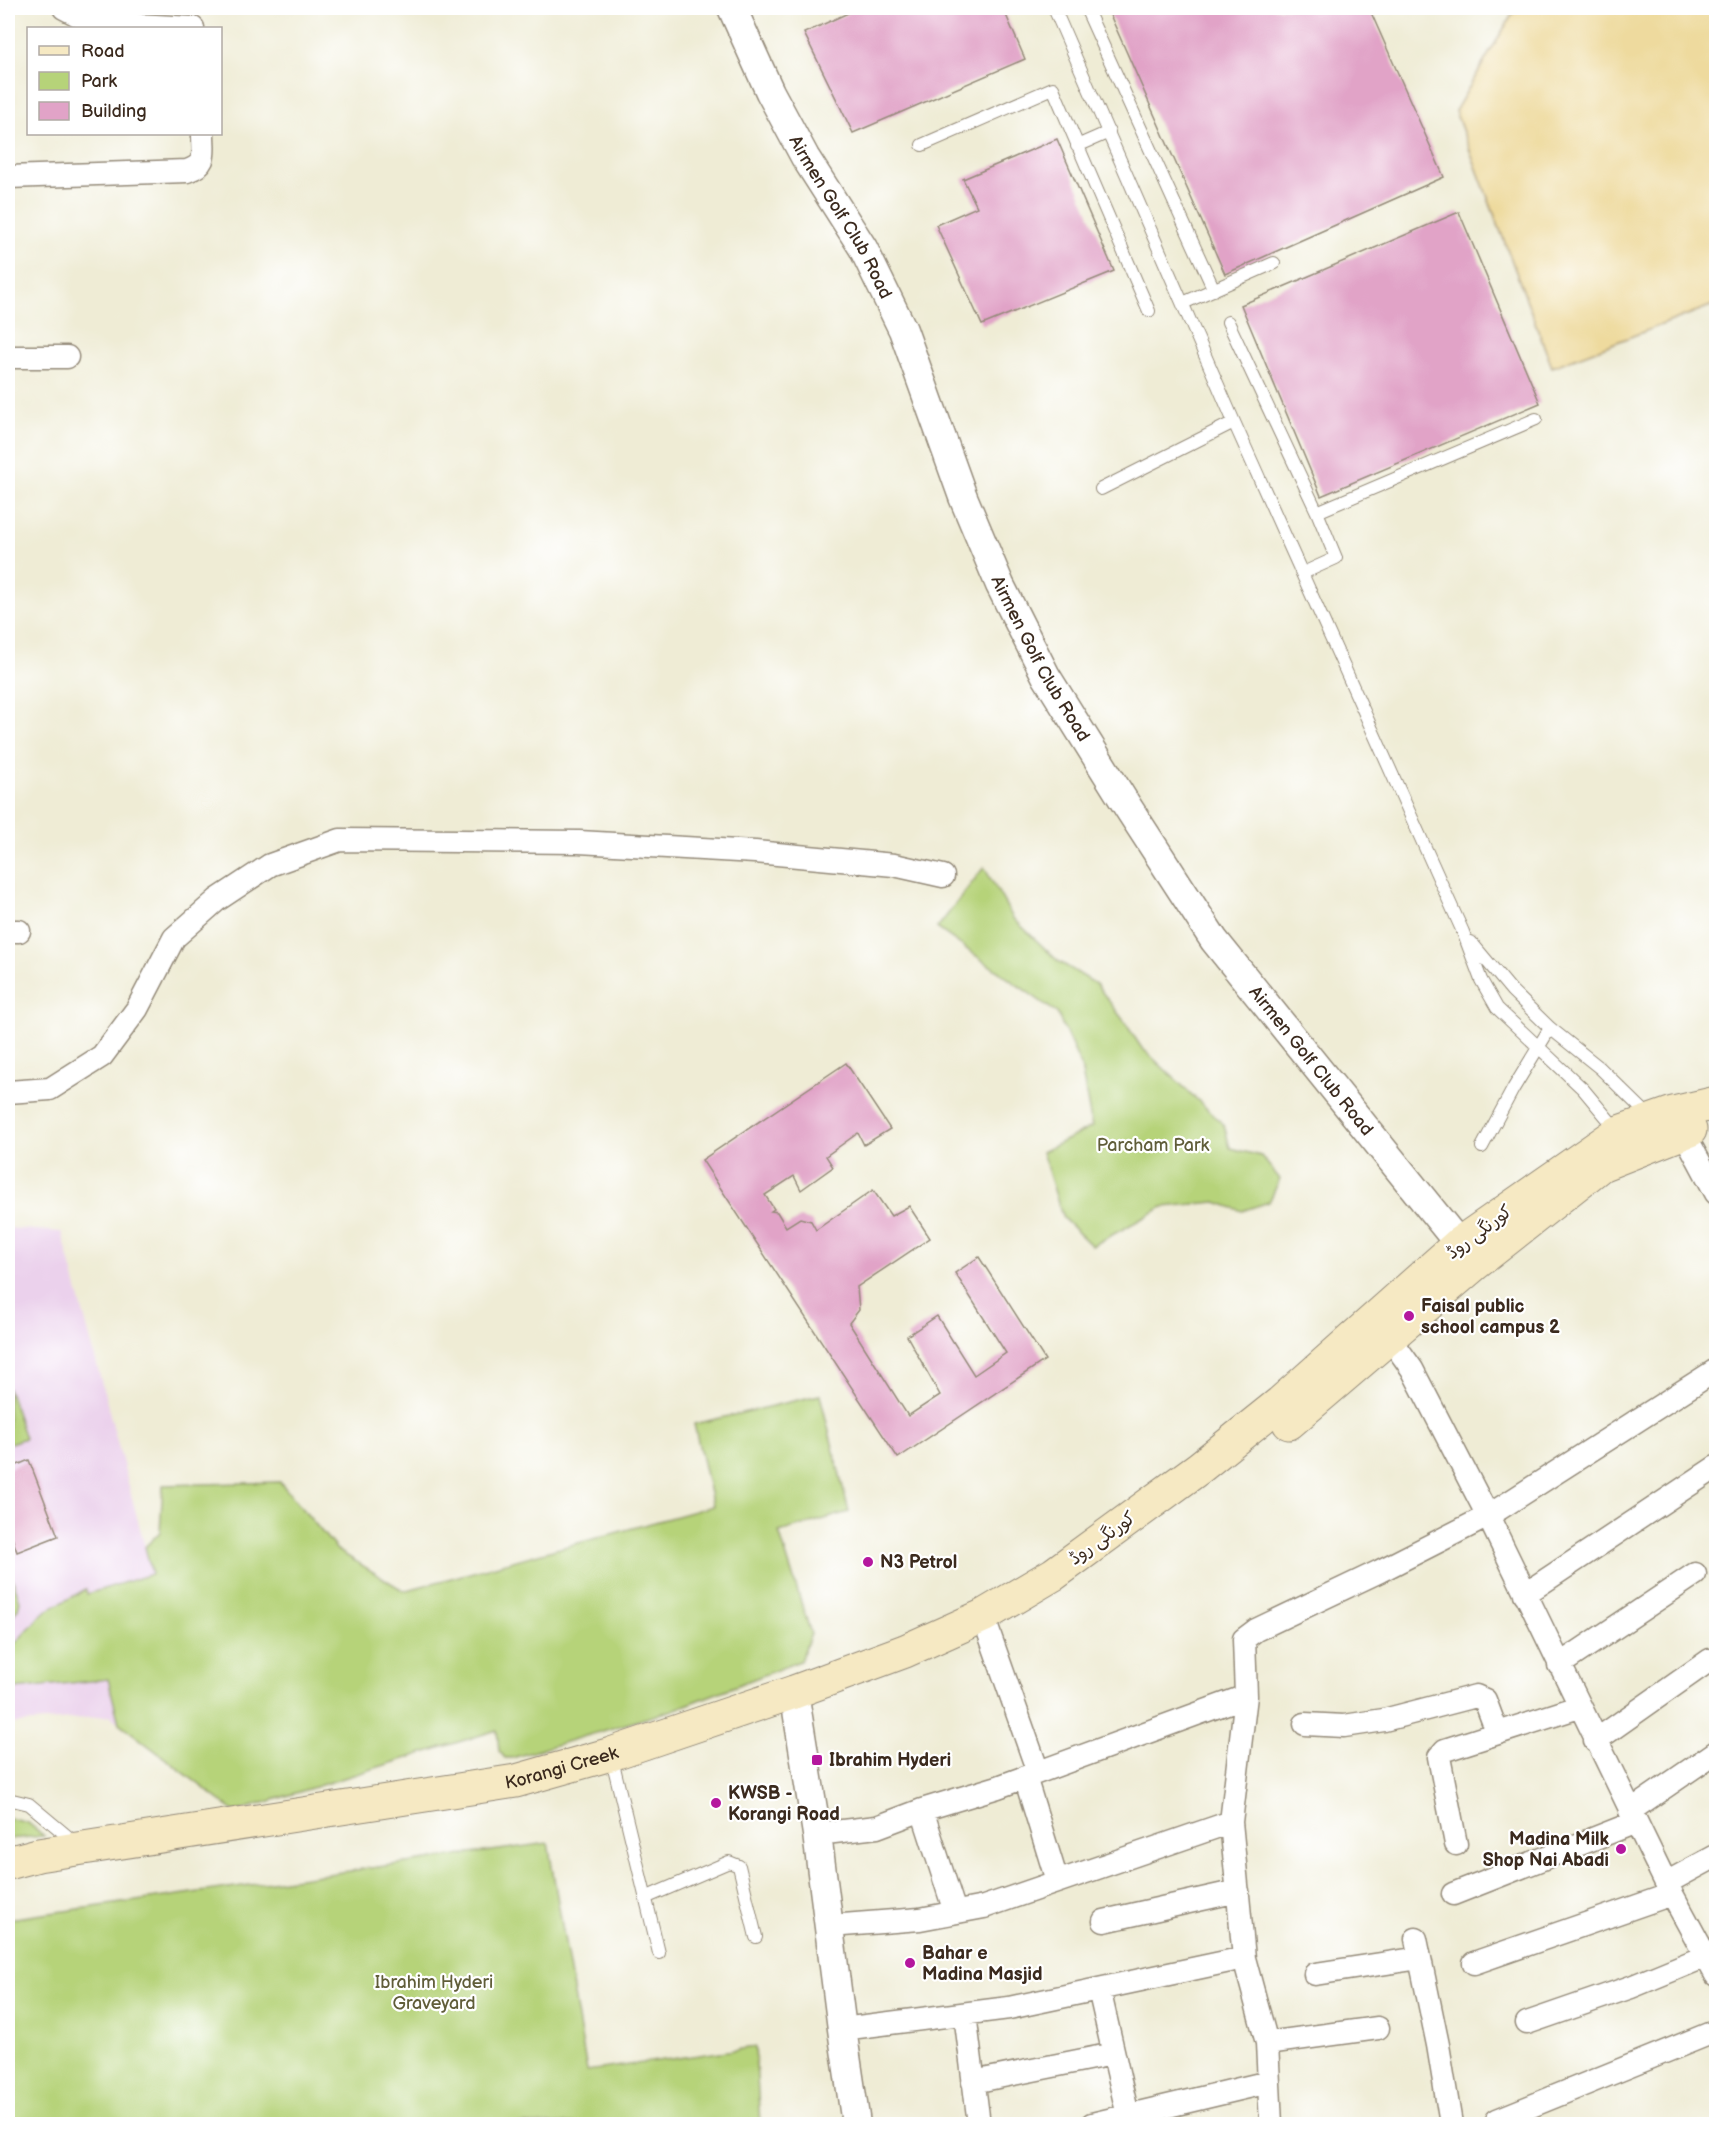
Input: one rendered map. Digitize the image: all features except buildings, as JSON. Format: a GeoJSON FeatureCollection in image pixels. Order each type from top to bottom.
{"type":"FeatureCollection","features":[{"type":"Feature","properties":{"kind":"main road","name":"کورنگی روڈ"},"geometry":{"type":"LineString","coordinates":[[1054,1574],[1199,1468],[1472,1250],[1601,1165],[1626,1142],[1669,1126],[1716,1103]]}},
{"type":"Feature","properties":{"kind":"main road","name":"کورنگی روڈ"},"geometry":{"type":"LineString","coordinates":[[1669,1126],[1716,1124]]}},
{"type":"Feature","properties":{"kind":"main road","name":"کورنگی روڈ"},"geometry":{"type":"LineString","coordinates":[[1054,1574],[1109,1550],[1236,1465],[1330,1390],[1390,1338],[1472,1250]]}},
{"type":"Feature","properties":{"kind":"main road","name":"Korangi Creek"},"geometry":{"type":"LineString","coordinates":[[18,1858],[83,1850],[516,1781],[611,1754],[794,1692],[905,1651],[983,1616],[1054,1574]]}},
{"type":"Feature","properties":{"kind":"street"},"geometry":{"type":"LineString","coordinates":[[64,8],[89,21],[98,23],[174,27]]}},
{"type":"Feature","properties":{"kind":"street","name":"Airmen Golf Club Road"},"geometry":{"type":"LineString","coordinates":[[732,8],[770,92],[805,157],[864,248],[903,330],[963,497],[1000,585],[1046,676],[1214,940],[1352,1112],[1472,1250]]}},
{"type":"Feature","properties":{"kind":"street","name":"Airmen Golf Club Road"},"geometry":{"type":"LineString","coordinates":[[747,8],[783,86],[818,152],[886,255],[919,324],[977,495],[1013,577],[1059,670],[1227,934],[1472,1250]]}},
{"type":"Feature","properties":{"kind":"street"},"geometry":{"type":"LineString","coordinates":[[8,177],[187,171],[197,168],[203,160],[203,135]]}},
{"type":"Feature","properties":{"kind":"street"},"geometry":{"type":"LineString","coordinates":[[8,357],[67,357]]}},
{"type":"Feature","properties":{"kind":"street"},"geometry":{"type":"LineString","coordinates":[[8,1092],[50,1089],[102,1056],[137,1009],[174,938],[217,900],[270,865],[340,840],[579,842],[755,852],[894,865],[943,876]]}},
{"type":"Feature","properties":{"kind":"street"},"geometry":{"type":"LineString","coordinates":[[1669,1126],[1716,1193]]}},
{"type":"Feature","properties":{"kind":"street"},"geometry":{"type":"LineString","coordinates":[[1390,1338],[1412,1369],[1488,1516],[1595,1741],[1669,1889],[1713,1962],[1527,2023]]}},
{"type":"Feature","properties":{"kind":"street"},"geometry":{"type":"LineString","coordinates":[[1271,2124],[1267,2043],[1244,1958],[1231,1821],[1246,1696],[1244,1639],[1248,1634],[1488,1516],[1716,1370]]}},
{"type":"Feature","properties":{"kind":"street"},"geometry":{"type":"LineString","coordinates":[[1525,1594],[1716,1467]]}},
{"type":"Feature","properties":{"kind":"street"},"geometry":{"type":"LineString","coordinates":[[1559,1665],[1695,1574]]}},
{"type":"Feature","properties":{"kind":"street"},"geometry":{"type":"LineString","coordinates":[[983,1616],[1032,1775],[1057,1881]]}},
{"type":"Feature","properties":{"kind":"street"},"geometry":{"type":"LineString","coordinates":[[1595,1741],[1710,1660]]}},
{"type":"Feature","properties":{"kind":"street"},"geometry":{"type":"LineString","coordinates":[[794,1692],[817,1834],[856,2124]]}},
{"type":"Feature","properties":{"kind":"street"},"geometry":{"type":"LineString","coordinates":[[1305,1724],[1344,1726],[1384,1720],[1476,1695],[1485,1700],[1497,1732]]}},
{"type":"Feature","properties":{"kind":"street"},"geometry":{"type":"LineString","coordinates":[[817,1834],[877,1827],[922,1810],[1032,1775],[1246,1696]]}},
{"type":"Feature","properties":{"kind":"street"},"geometry":{"type":"LineString","coordinates":[[1456,1844],[1439,1757],[1445,1750],[1579,1707]]}},
{"type":"Feature","properties":{"kind":"street"},"geometry":{"type":"LineString","coordinates":[[1453,1894],[1633,1816],[1716,1752]]}},
{"type":"Feature","properties":{"kind":"street"},"geometry":{"type":"LineString","coordinates":[[922,1810],[955,1912]]}},
{"type":"Feature","properties":{"kind":"street"},"geometry":{"type":"LineString","coordinates":[[830,1926],[920,1919],[984,1906],[1231,1821]]}},
{"type":"Feature","properties":{"kind":"street"},"geometry":{"type":"LineString","coordinates":[[1474,1963],[1669,1889],[1716,1856]]}},
{"type":"Feature","properties":{"kind":"street"},"geometry":{"type":"LineString","coordinates":[[1104,1921],[1238,1891]]}},
{"type":"Feature","properties":{"kind":"street"},"geometry":{"type":"LineString","coordinates":[[1315,1974],[1418,1948],[1451,2124]]}},
{"type":"Feature","properties":{"kind":"street"},"geometry":{"type":"LineString","coordinates":[[842,2029],[1010,2008],[1244,1958]]}},
{"type":"Feature","properties":{"kind":"street"},"geometry":{"type":"LineString","coordinates":[[1099,1989],[1128,2116]]}},
{"type":"Feature","properties":{"kind":"street"},"geometry":{"type":"LineString","coordinates":[[965,2014],[979,2124]]}},
{"type":"Feature","properties":{"kind":"street"},"geometry":{"type":"LineString","coordinates":[[1267,2043],[1378,2028]]}},
{"type":"Feature","properties":{"kind":"street"},"geometry":{"type":"LineString","coordinates":[[1497,2120],[1716,2031]]}},
{"type":"Feature","properties":{"kind":"street"},"geometry":{"type":"LineString","coordinates":[[973,2082],[1113,2054]]}},
{"type":"Feature","properties":{"kind":"street"},"geometry":{"type":"LineString","coordinates":[[1092,2124],[1269,2082]]}},
{"type":"Feature","properties":{"kind":"lane"},"geometry":{"type":"LineString","coordinates":[[1054,8],[1234,422],[1463,932],[1481,981],[1497,1008],[1583,1089],[1626,1142]]}},
{"type":"Feature","properties":{"kind":"lane"},"geometry":{"type":"LineString","coordinates":[[1086,8],[1214,290]]}},
{"type":"Feature","properties":{"kind":"lane"},"geometry":{"type":"LineString","coordinates":[[922,145],[1053,88],[1149,311]]}},
{"type":"Feature","properties":{"kind":"lane"},"geometry":{"type":"LineString","coordinates":[[1077,146],[1109,132]]}},
{"type":"Feature","properties":{"kind":"lane"},"geometry":{"type":"LineString","coordinates":[[1183,303],[1274,263]]}},
{"type":"Feature","properties":{"kind":"lane"},"geometry":{"type":"LineString","coordinates":[[1228,322],[1317,512],[1336,558],[1303,573]]}},
{"type":"Feature","properties":{"kind":"lane"},"geometry":{"type":"LineString","coordinates":[[1317,512],[1536,419]]}},
{"type":"Feature","properties":{"kind":"lane"},"geometry":{"type":"LineString","coordinates":[[1101,489],[1234,422]]}},
{"type":"Feature","properties":{"kind":"lane"},"geometry":{"type":"LineString","coordinates":[[1463,932],[1512,991],[1550,1028],[1669,1126]]}},
{"type":"Feature","properties":{"kind":"lane"},"geometry":{"type":"LineString","coordinates":[[1482,1147],[1550,1028]]}},
{"type":"Feature","properties":{"kind":"lane"},"geometry":{"type":"LineString","coordinates":[[611,1754],[659,1953]]}},
{"type":"Feature","properties":{"kind":"lane"},"geometry":{"type":"LineString","coordinates":[[8,1799],[29,1804],[83,1850]]}},
{"type":"Feature","properties":{"kind":"lane"},"geometry":{"type":"LineString","coordinates":[[645,1898],[729,1862],[739,1866],[756,1937]]}},
{"type":"Feature","properties":{"kind":"shaded area"},"geometry":{"type":"Polygon","coordinates":[[[8,1228],[62,1232],[152,1574],[87,1594],[119,1723],[110,1716],[8,1724],[8,1228]]]}},
{"type":"Feature","properties":{"kind":"green space","name":"Parcham Park"},"geometry":{"type":"Polygon","coordinates":[[[984,867],[1013,918],[1058,961],[1096,984],[1141,1047],[1224,1125],[1230,1148],[1261,1156],[1280,1179],[1269,1202],[1242,1211],[1216,1202],[1163,1207],[1092,1246],[1063,1218],[1042,1152],[1092,1127],[1081,1066],[1057,1013],[937,928],[984,867]]]}},
{"type":"Feature","properties":{"kind":"green space"},"geometry":{"type":"Polygon","coordinates":[[[8,1388],[25,1438],[8,1444],[8,1388]]]}},
{"type":"Feature","properties":{"kind":"green space"},"geometry":{"type":"Polygon","coordinates":[[[820,1395],[849,1512],[779,1532],[811,1634],[800,1661],[673,1710],[512,1758],[505,1758],[499,1751],[497,1730],[235,1812],[119,1723],[108,1679],[15,1689],[8,1674],[8,1651],[44,1612],[86,1589],[87,1594],[152,1574],[145,1547],[160,1532],[163,1485],[280,1482],[337,1550],[404,1591],[713,1506],[694,1424],[820,1395]]]}},
{"type":"Feature","properties":{"kind":"green space"},"geometry":{"type":"Polygon","coordinates":[[[8,1566],[20,1601],[18,1609],[8,1621],[8,1566]]]}},
{"type":"Feature","properties":{"kind":"green space"},"geometry":{"type":"Polygon","coordinates":[[[8,1818],[28,1823],[44,1836],[8,1839],[8,1818]]]}},
{"type":"Feature","properties":{"kind":"green space","name":"Ibrahim Hyderi Graveyard"},"geometry":{"type":"Polygon","coordinates":[[[548,1843],[587,2071],[755,2047],[760,2124],[8,2124],[8,1919],[548,1843]]]}},
{"type":"Feature","properties":{"kind":"sand"},"geometry":{"type":"Polygon","coordinates":[[[1516,8],[1716,8],[1716,304],[1552,367],[1455,111],[1516,8]]]}},
{"type":"Feature","properties":{"kind":"place","name":"Faisal public school campus 2"},"geometry":{"type":"Point","coordinates":[1409,1316]}},
{"type":"Feature","properties":{"kind":"place","name":"N3 Petrol"},"geometry":{"type":"Point","coordinates":[868,1562]}},
{"type":"Feature","properties":{"kind":"place","name":"Ibrahim Hyderi"},"geometry":{"type":"Point","coordinates":[817,1760]}},
{"type":"Feature","properties":{"kind":"place","name":"KWSB - Korangi Road"},"geometry":{"type":"Point","coordinates":[716,1803]}},
{"type":"Feature","properties":{"kind":"place","name":"Madina Milk Shop Nai Abadi"},"geometry":{"type":"Point","coordinates":[1621,1849]}},
{"type":"Feature","properties":{"kind":"place","name":"Bahar e Madina Masjid"},"geometry":{"type":"Point","coordinates":[910,1963]}}]}
